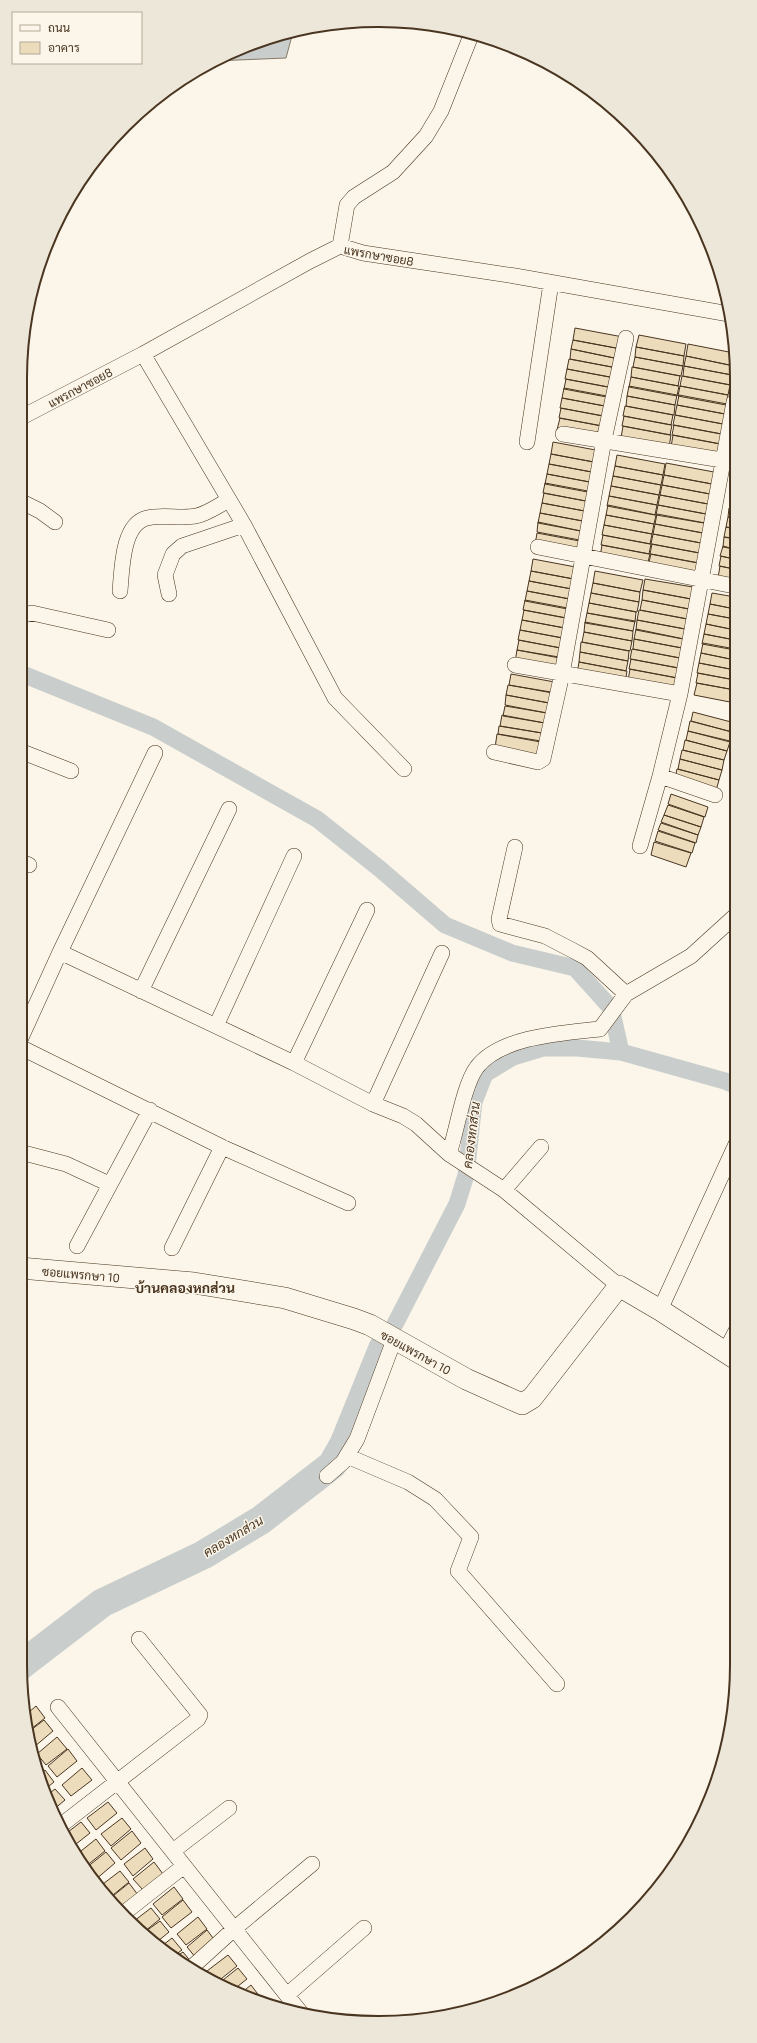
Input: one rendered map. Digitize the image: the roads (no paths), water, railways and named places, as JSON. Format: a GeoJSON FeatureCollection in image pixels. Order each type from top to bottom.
{"type":"FeatureCollection","features":[{"type":"Feature","properties":{"kind":"street"},"geometry":{"type":"LineString","coordinates":[[340,246],[347,205],[354,197],[393,172],[426,136],[441,112],[470,39]]}},
{"type":"Feature","properties":{"kind":"street","name":"แพรกษาซอย8"},"geometry":{"type":"LineString","coordinates":[[27,414],[143,354],[284,275],[340,246],[364,253],[551,283],[724,313]]}},
{"type":"Feature","properties":{"kind":"street"},"geometry":{"type":"LineString","coordinates":[[527,442],[551,283]]}},
{"type":"Feature","properties":{"kind":"street"},"geometry":{"type":"LineString","coordinates":[[494,752],[538,762],[542,761],[562,674],[604,440],[626,338]]}},
{"type":"Feature","properties":{"kind":"street"},"geometry":{"type":"LineString","coordinates":[[143,354],[244,525],[335,698],[404,769]]}},
{"type":"Feature","properties":{"kind":"street"},"geometry":{"type":"LineString","coordinates":[[563,434],[729,461]]}},
{"type":"Feature","properties":{"kind":"street"},"geometry":{"type":"LineString","coordinates":[[640,846],[660,776],[680,694],[701,580],[729,461],[730,449]]}},
{"type":"Feature","properties":{"kind":"street"},"geometry":{"type":"LineString","coordinates":[[120,590],[122,563],[129,536],[136,523],[147,518],[197,516],[229,500]]}},
{"type":"Feature","properties":{"kind":"street"},"geometry":{"type":"LineString","coordinates":[[27,504],[40,511],[55,522]]}},
{"type":"Feature","properties":{"kind":"street"},"geometry":{"type":"LineString","coordinates":[[169,594],[165,575],[173,554],[182,546],[244,525]]}},
{"type":"Feature","properties":{"kind":"street"},"geometry":{"type":"LineString","coordinates":[[538,547],[730,585]]}},
{"type":"Feature","properties":{"kind":"street"},"geometry":{"type":"LineString","coordinates":[[27,614],[32,613],[108,630]]}},
{"type":"Feature","properties":{"kind":"street"},"geometry":{"type":"LineString","coordinates":[[515,665],[680,694]]}},
{"type":"Feature","properties":{"kind":"street"},"geometry":{"type":"LineString","coordinates":[[27,754],[71,771]]}},
{"type":"Feature","properties":{"kind":"street"},"geometry":{"type":"LineString","coordinates":[[27,1025],[60,952],[155,754]]}},
{"type":"Feature","properties":{"kind":"street"},"geometry":{"type":"LineString","coordinates":[[660,776],[715,795]]}},
{"type":"Feature","properties":{"kind":"street"},"geometry":{"type":"LineString","coordinates":[[141,991],[229,809]]}},
{"type":"Feature","properties":{"kind":"street"},"geometry":{"type":"LineString","coordinates":[[515,847],[499,918],[500,924],[544,936],[587,958],[621,999]]}},
{"type":"Feature","properties":{"kind":"street"},"geometry":{"type":"LineString","coordinates":[[216,1026],[294,856]]}},
{"type":"Feature","properties":{"kind":"street"},"geometry":{"type":"LineString","coordinates":[[294,1064],[367,910]]}},
{"type":"Feature","properties":{"kind":"street"},"geometry":{"type":"LineString","coordinates":[[453,1157],[465,1094],[477,1067],[494,1053],[531,1037],[600,1029],[606,1023],[621,999],[691,956],[730,921]]}},
{"type":"Feature","properties":{"kind":"street"},"geometry":{"type":"LineString","coordinates":[[60,952],[216,1026],[373,1104],[403,1116],[416,1124],[453,1157],[504,1190],[619,1286],[660,1310],[730,1355]]}},
{"type":"Feature","properties":{"kind":"street"},"geometry":{"type":"LineString","coordinates":[[373,1104],[442,953]]}},
{"type":"Feature","properties":{"kind":"street"},"geometry":{"type":"LineString","coordinates":[[27,1051],[150,1110],[222,1147],[348,1203]]}},
{"type":"Feature","properties":{"kind":"street"},"geometry":{"type":"LineString","coordinates":[[77,1246],[150,1110]]}},
{"type":"Feature","properties":{"kind":"street"},"geometry":{"type":"LineString","coordinates":[[172,1248],[222,1147]]}},
{"type":"Feature","properties":{"kind":"street"},"geometry":{"type":"LineString","coordinates":[[504,1190],[541,1147]]}},
{"type":"Feature","properties":{"kind":"street"},"geometry":{"type":"LineString","coordinates":[[27,1154],[66,1164],[109,1184]]}},
{"type":"Feature","properties":{"kind":"street"},"geometry":{"type":"LineString","coordinates":[[660,1310],[730,1157]]}},
{"type":"Feature","properties":{"kind":"street","name":"ซอยแพรกษา 10"},"geometry":{"type":"LineString","coordinates":[[27,1269],[194,1283],[285,1298],[354,1319],[466,1379],[522,1404],[532,1398],[619,1286]]}},
{"type":"Feature","properties":{"kind":"street"},"geometry":{"type":"LineString","coordinates":[[327,1476],[348,1456],[357,1439],[394,1340]]}},
{"type":"Feature","properties":{"kind":"street"},"geometry":{"type":"LineString","coordinates":[[348,1456],[408,1482],[435,1499],[471,1537],[458,1571],[557,1684]]}},
{"type":"Feature","properties":{"kind":"street"},"geometry":{"type":"LineString","coordinates":[[64,1823],[198,1719],[200,1715],[139,1639]]}},
{"type":"Feature","properties":{"kind":"street"},"geometry":{"type":"LineString","coordinates":[[58,1707],[295,2006]]}},
{"type":"Feature","properties":{"kind":"street"},"geometry":{"type":"LineString","coordinates":[[173,1851],[229,1808]]}},
{"type":"Feature","properties":{"kind":"street"},"geometry":{"type":"LineString","coordinates":[[195,1964],[234,1929],[312,1864]]}},
{"type":"Feature","properties":{"kind":"street"},"geometry":{"type":"LineString","coordinates":[[127,1910],[184,1866]]}},
{"type":"Feature","properties":{"kind":"street"},"geometry":{"type":"LineString","coordinates":[[287,1995],[364,1928]]}},
{"type":"Feature","properties":{"kind":"waterway"},"geometry":{"type":"LineString","coordinates":[[27,676],[153,727],[317,819],[380,869],[445,925],[512,953],[575,968],[611,1008],[621,1052]]}},
{"type":"Feature","properties":{"kind":"waterway","name":"คลองหกส่วน"},"geometry":{"type":"LineString","coordinates":[[395,1324],[457,1204],[466,1175],[474,1102],[485,1074],[513,1057],[543,1048],[577,1048],[621,1052],[730,1083]]}},
{"type":"Feature","properties":{"kind":"waterway","name":"คลองหกส่วน"},"geometry":{"type":"LineString","coordinates":[[27,1661],[102,1603],[203,1555],[261,1520],[332,1465],[344,1444],[383,1348]]}},
{"type":"Feature","properties":{"kind":"district","name":"บ้านคลองหกส่วน"},"geometry":{"type":"Point","coordinates":[185,1287]}}]}
